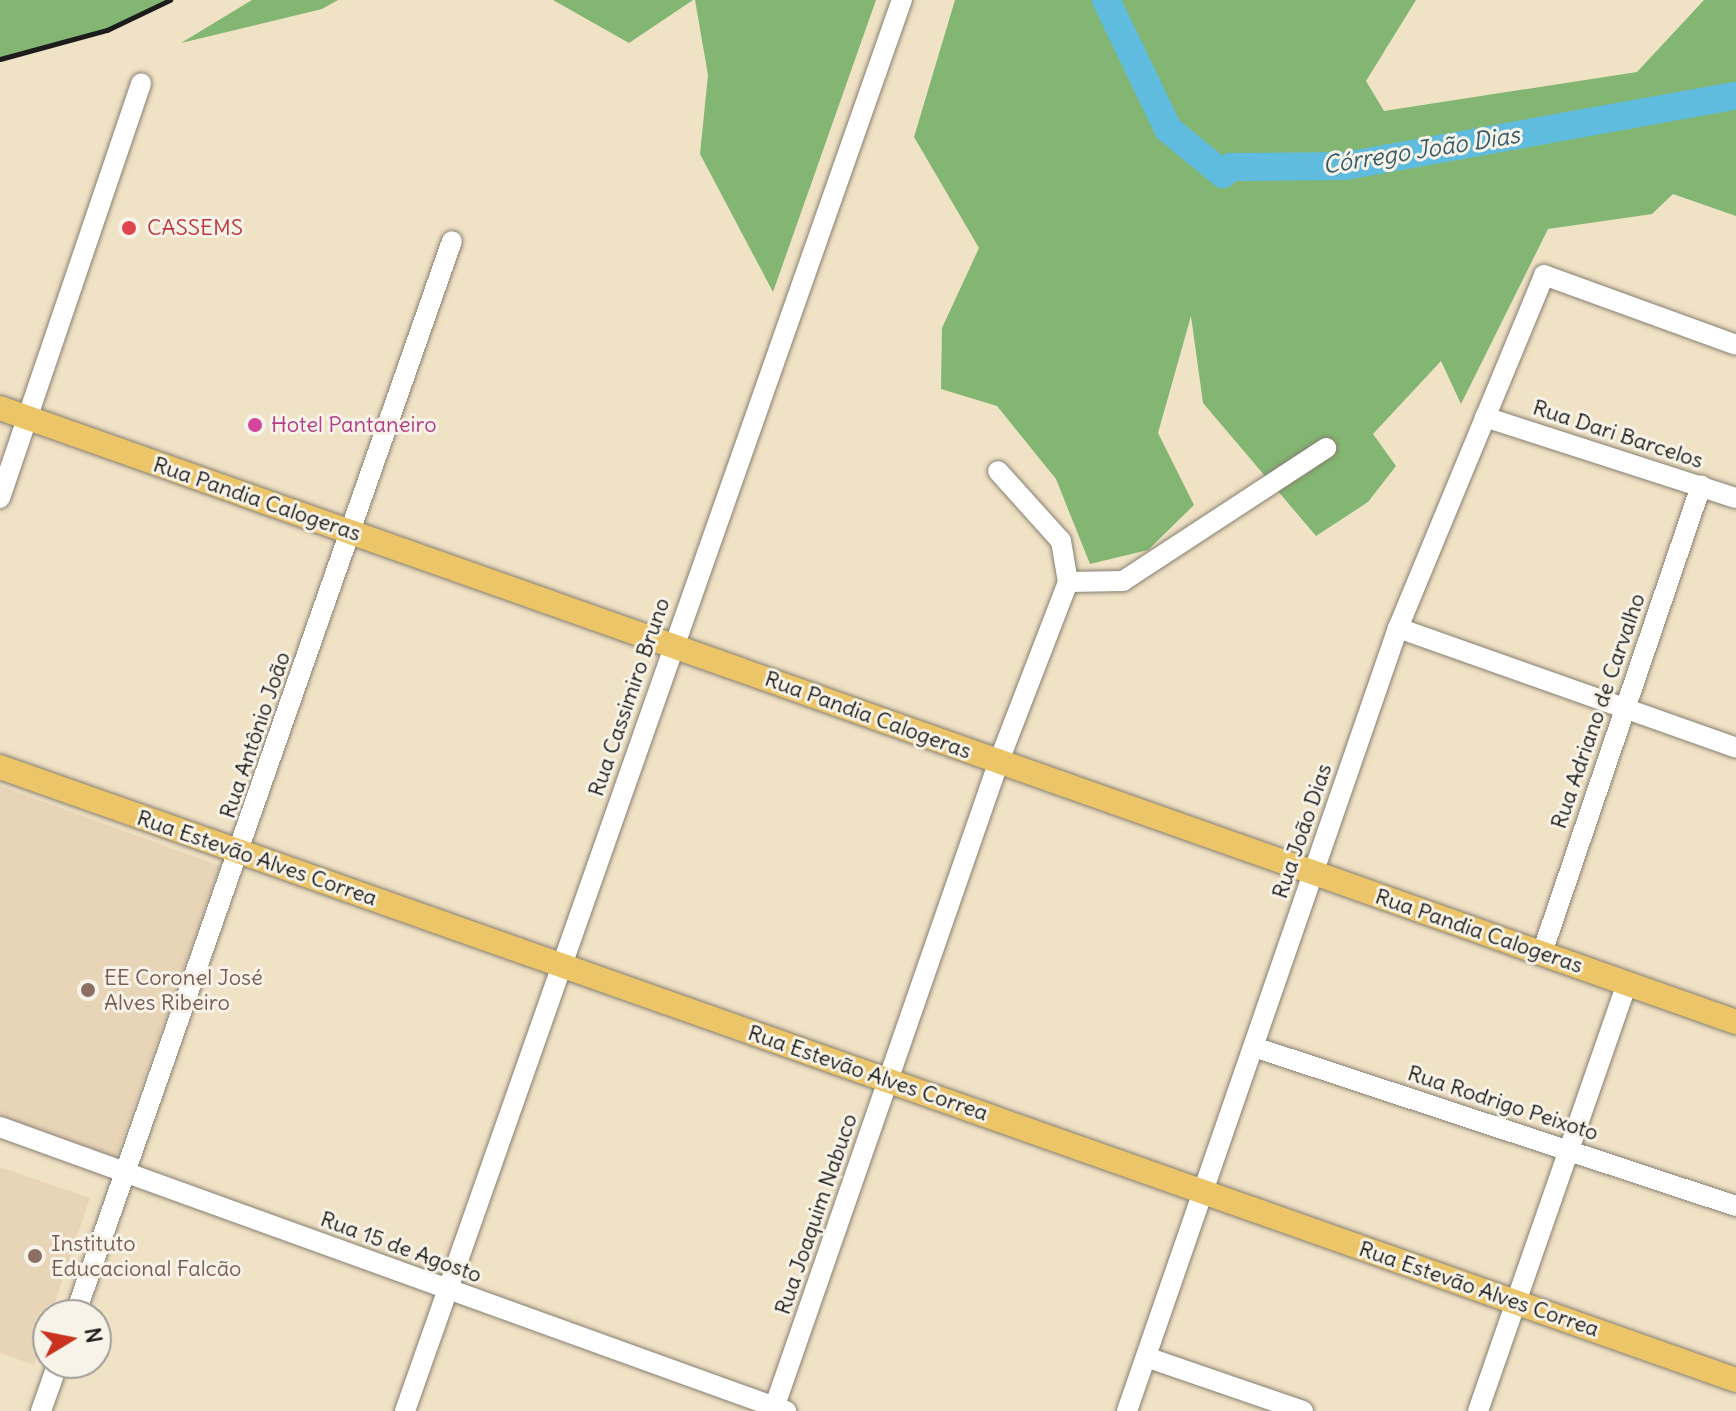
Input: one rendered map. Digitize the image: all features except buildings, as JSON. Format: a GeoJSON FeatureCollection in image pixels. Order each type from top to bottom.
{"type":"FeatureCollection","features":[{"type":"Feature","properties":{"kind":"main road","name":"Rua Pandia Calogeras"},"geometry":{"type":"LineString","coordinates":[[0,408],[1736,1022]]}},
{"type":"Feature","properties":{"kind":"main road","name":"Rua Estevão Alves Correa"},"geometry":{"type":"LineString","coordinates":[[0,767],[1736,1380]]}},
{"type":"Feature","properties":{"kind":"street","name":"Rua Cassimiro Bruno"},"geometry":{"type":"LineString","coordinates":[[405,1411],[902,0]]}},
{"type":"Feature","properties":{"kind":"street"},"geometry":{"type":"LineString","coordinates":[[0,498],[141,83]]}},
{"type":"Feature","properties":{"kind":"street","name":"Rua Antônio João"},"geometry":{"type":"LineString","coordinates":[[81,1299],[452,241]]}},
{"type":"Feature","properties":{"kind":"street","name":"Rua João Dias"},"geometry":{"type":"LineString","coordinates":[[1127,1411],[1398,628],[1544,275],[1736,345]]}},
{"type":"Feature","properties":{"kind":"street","name":"Rua Dari Barcelos"},"geometry":{"type":"LineString","coordinates":[[1485,417],[1736,498]]}},
{"type":"Feature","properties":{"kind":"street"},"geometry":{"type":"LineString","coordinates":[[998,471],[1061,541],[1068,582],[1123,581],[1326,448]]}},
{"type":"Feature","properties":{"kind":"street","name":"Rua Adriano de Carvalho"},"geometry":{"type":"LineString","coordinates":[[1542,953],[1701,485]]}},
{"type":"Feature","properties":{"kind":"street","name":"Rua Joaquim Nabuco"},"geometry":{"type":"LineString","coordinates":[[778,1410],[999,761],[1068,582]]}},
{"type":"Feature","properties":{"kind":"street"},"geometry":{"type":"LineString","coordinates":[[1398,628],[1736,748]]}},
{"type":"Feature","properties":{"kind":"street"},"geometry":{"type":"LineString","coordinates":[[1478,1411],[1627,984]]}},
{"type":"Feature","properties":{"kind":"street","name":"Rua Rodrigo Peixoto"},"geometry":{"type":"LineString","coordinates":[[1254,1047],[1736,1206]]}},
{"type":"Feature","properties":{"kind":"street","name":"Rua 15 de Agosto"},"geometry":{"type":"LineString","coordinates":[[0,1127],[778,1410]]}},
{"type":"Feature","properties":{"kind":"street"},"geometry":{"type":"LineString","coordinates":[[1146,1357],[1303,1411]]}},
{"type":"Feature","properties":{"kind":"street"},"geometry":{"type":"LineString","coordinates":[[41,1411],[52,1379]]}},
{"type":"Feature","properties":{"kind":"shaded area","name":"EE Coronel José Alves Ribeiro"},"geometry":{"type":"Polygon","coordinates":[[[0,786],[220,866],[116,1157],[0,1115],[0,786]]]}},
{"type":"Feature","properties":{"kind":"shaded area","name":"Instituto Educacional Falcão"},"geometry":{"type":"Polygon","coordinates":[[[0,1167],[90,1198],[56,1299],[32,1299],[32,1364],[0,1353],[0,1167]]]}},
{"type":"Feature","properties":{"kind":"green space"},"geometry":{"type":"Polygon","coordinates":[[[0,0],[170,0],[107,30],[0,59],[0,0]]]}},
{"type":"Feature","properties":{"kind":"green space"},"geometry":{"type":"Polygon","coordinates":[[[252,0],[338,0],[322,9],[181,43],[252,0]]]}},
{"type":"Feature","properties":{"kind":"green space"},"geometry":{"type":"Polygon","coordinates":[[[553,0],[693,0],[629,43],[553,0]]]}},
{"type":"Feature","properties":{"kind":"green space"},"geometry":{"type":"Polygon","coordinates":[[[695,0],[876,0],[773,292],[700,154],[708,75],[695,0]]]}},
{"type":"Feature","properties":{"kind":"green space"},"geometry":{"type":"Polygon","coordinates":[[[955,0],[1416,0],[1366,81],[1384,111],[1637,72],[1704,0],[1736,0],[1736,216],[1673,194],[1652,214],[1548,229],[1461,404],[1441,361],[1373,434],[1396,466],[1368,502],[1316,536],[1203,403],[1191,316],[1158,433],[1194,505],[1148,550],[1090,564],[1056,479],[997,406],[941,389],[942,328],[979,248],[914,137],[955,0]]]}},
{"type":"Feature","properties":{"kind":"waterway","name":"Córrego João Dias"},"geometry":{"type":"LineString","coordinates":[[1106,0],[1168,129],[1223,174],[1231,167],[1345,166],[1736,96]]}},
{"type":"Feature","properties":{"kind":"railway"},"geometry":{"type":"LineString","coordinates":[[0,59],[107,30],[170,0]]}},
{"type":"Feature","properties":{"kind":"place","name":"CASSEMS"},"geometry":{"type":"Point","coordinates":[129,228]}},
{"type":"Feature","properties":{"kind":"place","name":"Hotel Pantaneiro"},"geometry":{"type":"Point","coordinates":[255,425]}},
{"type":"Feature","properties":{"kind":"place","name":"EE Coronel José Alves Ribeiro"},"geometry":{"type":"Point","coordinates":[88,990]}},
{"type":"Feature","properties":{"kind":"place","name":"Instituto Educacional Falcão"},"geometry":{"type":"Point","coordinates":[35,1256]}}]}
